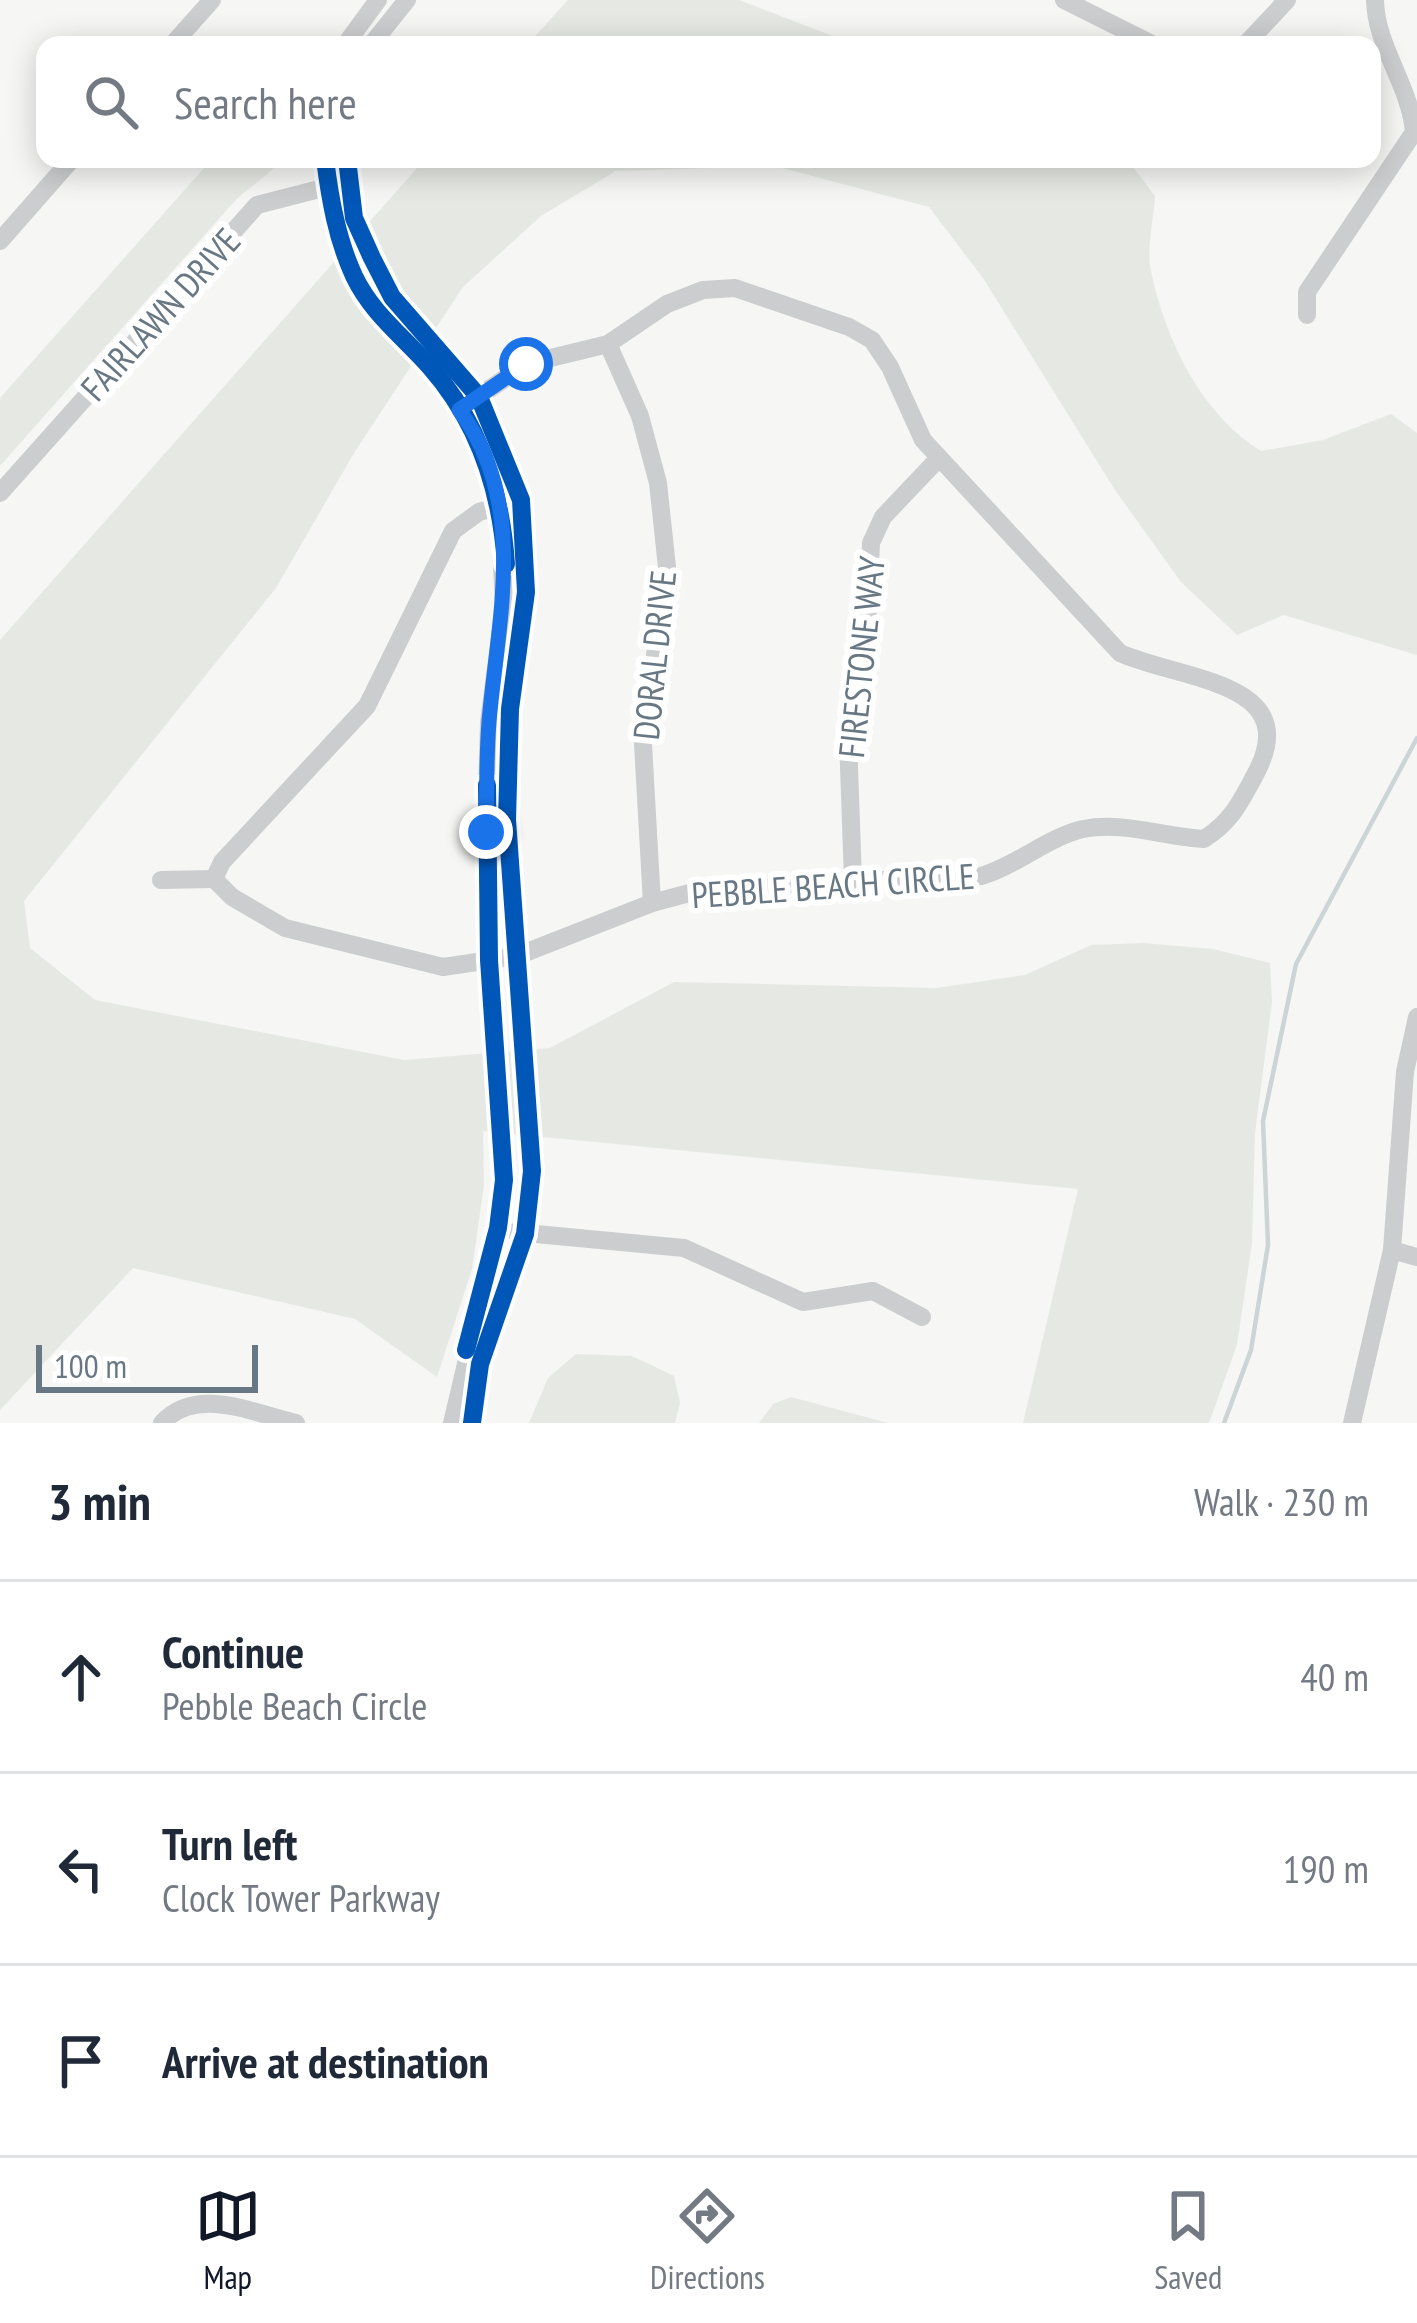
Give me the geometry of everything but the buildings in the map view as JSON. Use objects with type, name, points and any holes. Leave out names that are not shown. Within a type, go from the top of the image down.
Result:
[{"type":"street","points":[[180,36],[212,0]]},
{"type":"street","points":[[352,36],[378,0]]},
{"type":"street","points":[[378,36],[406,0]]},
{"type":"street","points":[[1064,0],[1136,36]]},
{"type":"street","points":[[1254,36],[1287,0]]},
{"type":"street","points":[[1307,315],[1307,292],[1414,132],[1412,107],[1375,21],[1375,0]]},
{"type":"street","points":[[0,241],[64,168]]},
{"type":"street","points":[[327,168],[354,276],[376,313],[434,371],[459,410],[487,461],[499,506],[505,606],[489,722],[489,961],[505,1180],[452,1423]]},
{"type":"street","points":[[348,168],[354,218],[392,297],[479,397],[521,500],[526,592],[510,709],[507,820],[532,1172],[525,1234],[480,1364],[472,1423]]},
{"type":"street","name":"FAIRLAWN DRIVE","points":[[0,494],[257,206],[349,182]]},
{"type":"street","name":"PEBBLE BEACH CIRCLE","points":[[214,879],[232,897],[285,928],[443,967],[517,956],[652,903],[712,887],[981,876],[1014,866],[1078,830],[1120,826],[1204,839],[1229,823],[1269,749],[1267,719],[1247,694],[1160,671],[1120,653],[923,440],[872,340],[849,326],[735,288],[703,290],[667,304],[608,344],[526,364],[459,410]]},
{"type":"street","name":"DORAL DRIVE","points":[[608,344],[640,416],[658,483],[667,567],[644,744],[652,903]]},
{"type":"street","name":"FIRESTONE WAY","points":[[853,880],[848,739],[868,610],[871,543],[883,517],[939,458]]},
{"type":"street","points":[[161,880],[214,879],[222,862],[367,706],[453,531],[479,512],[521,500]]},
{"type":"street","points":[[1352,1423],[1392,1250],[1406,1072],[1417,1017]]},
{"type":"street","points":[[498,1228],[684,1248],[803,1303],[873,1291],[922,1317]]},
{"type":"street","points":[[1392,1250],[1417,1257]]},
{"type":"street","points":[[162,1423],[186,1402],[296,1423]]},
{"type":"shaded area","points":[[568,0],[739,0],[833,36],[535,36]]},
{"type":"shaded area","points":[[204,168],[273,168],[232,204],[0,466],[0,398]]},
{"type":"shaded area","points":[[417,168],[711,168],[616,171],[541,216],[463,287],[354,453],[276,588],[24,901],[30,948],[95,1000],[404,1060],[550,1048],[674,982],[936,988],[1025,975],[1091,945],[1144,943],[1213,949],[1270,963],[1272,1002],[1255,1133],[1252,1243],[1237,1345],[1209,1423],[1023,1423],[1078,1189],[483,1131],[484,1185],[472,1269],[437,1377],[355,1319],[133,1268],[0,1410],[0,640]]},
{"type":"shaded area","points":[[783,168],[1134,168],[1155,196],[1150,262],[1157,297],[1189,373],[1220,417],[1261,451],[1323,440],[1391,414],[1417,433],[1417,655],[1284,615],[1237,635],[1181,582],[1115,490],[983,278],[929,207]]},
{"type":"shaded area","points":[[576,1354],[632,1356],[674,1376],[680,1403],[675,1423],[529,1423],[548,1378]]},
{"type":"shaded area","points":[[791,1397],[888,1423],[759,1423],[773,1404]]},
{"type":"waterway","points":[[1224,1423],[1251,1350],[1268,1245],[1263,1121],[1296,964],[1417,738]]},
{"type":"cycle path","points":[[326,168],[343,248],[361,290],[431,368],[475,436],[493,485],[506,564]]},
{"type":"cycle path","points":[[348,168],[354,218],[392,297],[479,397],[521,500],[526,592],[510,709],[507,820],[532,1171],[525,1234],[480,1364],[472,1423]]},
{"type":"cycle path","points":[[466,1350],[498,1228],[504,1180],[489,960],[487,785]]},
{"type":"route","points":[[486,832],[489,722],[505,606],[506,561],[487,461],[459,410],[526,364]]}]
